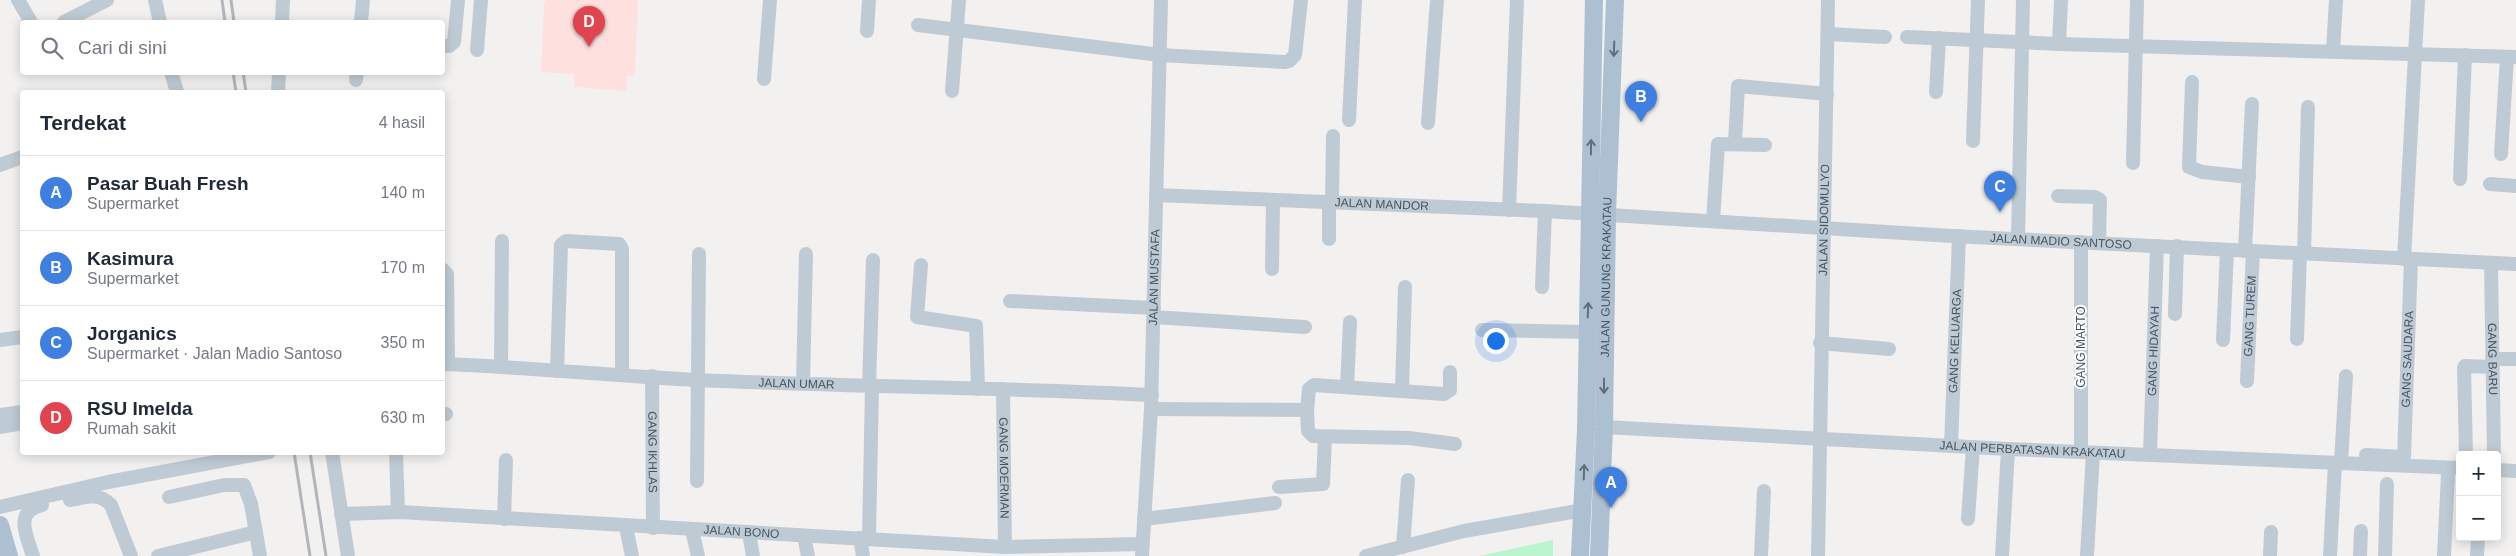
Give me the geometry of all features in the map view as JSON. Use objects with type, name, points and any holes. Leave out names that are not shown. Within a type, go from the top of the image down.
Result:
[{"type":"main road","name":"JALAN GUNUNG KRAKATAU","points":[[1594,0],[1604,428],[1599,556]]},
{"type":"main road","name":"JALAN GUNUNG KRAKATAU","points":[[1580,556],[1583,510],[1587,332],[1615,0]]},
{"type":"main road","points":[[0,525],[9,556]]},
{"type":"street","points":[[18,0],[30,20]]},
{"type":"street","points":[[68,20],[107,0]]},
{"type":"street","points":[[155,0],[160,20]]},
{"type":"street","points":[[282,20],[283,0]]},
{"type":"street","points":[[361,20],[363,0]]},
{"type":"street","points":[[445,46],[449,46],[454,42],[458,0]]},
{"type":"street","points":[[477,50],[481,0]]},
{"type":"street","points":[[764,79],[770,0]]},
{"type":"street","points":[[867,31],[869,0]]},
{"type":"street","points":[[952,91],[959,0]]},
{"type":"street","name":"JALAN MUSTAFA","points":[[1142,550],[1151,402],[1161,0]]},
{"type":"street","points":[[918,25],[1160,55],[1289,61],[1293,59],[1296,52],[1301,0]]},
{"type":"street","points":[[1349,120],[1355,0]]},
{"type":"street","points":[[1428,123],[1437,0]]},
{"type":"street","points":[[1509,210],[1517,0]]},
{"type":"street","name":"JALAN SIDOMULYO","points":[[1818,556],[1818,440],[1828,0]]},
{"type":"street","points":[[1973,141],[1978,0]]},
{"type":"street","points":[[2018,239],[2024,42],[2023,0]]},
{"type":"street","points":[[2060,44],[2061,0]]},
{"type":"street","points":[[2133,163],[2136,0]]},
{"type":"street","points":[[2334,51],[2336,0]]},
{"type":"street","name":"GANG SAUDARA","points":[[2404,457],[2408,259],[2418,0]]},
{"type":"street","points":[[1828,34],[1886,37]]},
{"type":"street","points":[[1907,37],[2060,44],[2512,57],[2501,154]]},
{"type":"street","points":[[1936,92],[1939,38]]},
{"type":"street","points":[[2460,179],[2466,56]]},
{"type":"street","points":[[172,75],[176,90]]},
{"type":"street","points":[[278,75],[278,90]]},
{"type":"street","points":[[2192,82],[2190,167],[2202,172],[2249,176]]},
{"type":"street","points":[[1735,143],[1738,86],[1827,94]]},
{"type":"street","name":"GANG TUREM","points":[[2247,381],[2249,176],[2252,104]]},
{"type":"street","points":[[2297,339],[2308,107]]},
{"type":"street","points":[[1329,239],[1333,136]]},
{"type":"street","points":[[1713,221],[1718,144],[1765,145]]},
{"type":"street","points":[[0,165],[20,158]]},
{"type":"street","points":[[2490,184],[2516,186]]},
{"type":"street","name":"JALAN MANDOR","points":[[1156,195],[1545,210],[1598,214]]},
{"type":"street","points":[[2058,196],[2095,196],[2100,200],[2099,243]]},
{"type":"street","points":[[1272,269],[1273,200]]},
{"type":"street","points":[[1542,287],[1545,210]]},
{"type":"street","name":"JALAN MADIO SANTOSO","points":[[1598,214],[1959,236],[2516,264]]},
{"type":"street","name":"GANG KELUARGA","points":[[1951,446],[1959,236]]},
{"type":"street","points":[[557,371],[561,245],[566,241],[581,240],[619,244],[622,249],[622,374]]},
{"type":"street","points":[[501,367],[502,241]]},
{"type":"street","name":"GANG MARTO","points":[[2081,242],[2087,452],[2087,556]]},
{"type":"street","name":"GANG HIDAYAH","points":[[2150,455],[2157,246]]},
{"type":"street","points":[[2175,314],[2177,246]]},
{"type":"street","points":[[2223,340],[2227,250]]},
{"type":"street","points":[[697,481],[699,254]]},
{"type":"street","points":[[803,383],[806,254]]},
{"type":"street","points":[[863,556],[871,387],[872,260]]},
{"type":"street","name":"GANG BARU","points":[[2491,263],[2494,451]]},
{"type":"street","points":[[921,265],[917,317],[976,326],[978,389]]},
{"type":"street","points":[[445,272],[447,274],[445,364]]},
{"type":"street","points":[[1402,391],[1405,287]]},
{"type":"street","points":[[1010,301],[1154,312],[1306,327]]},
{"type":"street","points":[[1347,387],[1350,322]]},
{"type":"street","points":[[1482,330],[1587,332]]},
{"type":"street","points":[[0,340],[20,336]]},
{"type":"street","points":[[1820,343],[1889,349]]},
{"type":"street","points":[[2466,451],[2464,368],[2466,366],[2516,359]]},
{"type":"street","name":"JALAN UMAR","points":[[445,364],[697,380],[871,387],[1003,389],[1151,402],[1307,410]]},
{"type":"street","points":[[1450,372],[1450,387],[1447,394],[1317,384],[1311,386],[1307,410],[1309,434],[1325,438],[1409,438],[1455,444]]},
{"type":"street","name":"GANG IKHLAS","points":[[652,376],[652,528]]},
{"type":"street","points":[[2330,556],[2346,376]]},
{"type":"street","name":"GANG MOERMAN","points":[[1003,389],[1004,546]]},
{"type":"street","points":[[0,415],[20,412]]},
{"type":"street","points":[[0,427],[20,423]]},
{"type":"street","name":"JALAN PERBATASAN KRAKATAU","points":[[1604,428],[1818,440],[2338,463],[2454,471]]},
{"type":"street","points":[[1278,487],[1322,484],[1325,438]]},
{"type":"street","points":[[1968,519],[1973,447]]},
{"type":"street","points":[[2002,556],[2008,449]]},
{"type":"street","points":[[0,507],[108,482],[253,455]]},
{"type":"street","points":[[332,455],[348,556]]},
{"type":"street","points":[[396,455],[398,512]]},
{"type":"street","points":[[2366,455],[2444,459]]},
{"type":"street","points":[[504,519],[506,460]]},
{"type":"street","points":[[2501,470],[2516,471]]},
{"type":"street","points":[[2444,556],[2454,471]]},
{"type":"street","points":[[1403,546],[1408,480]]},
{"type":"street","points":[[169,497],[224,485],[241,484],[246,487],[251,504],[260,556]]},
{"type":"street","points":[[2385,556],[2387,484]]},
{"type":"street","points":[[1761,556],[1764,491]]},
{"type":"street","points":[[33,556],[24,526],[27,511],[32,507],[43,504],[92,496],[101,497],[111,504],[131,556]]},
{"type":"street","points":[[1144,519],[1274,503]]},
{"type":"street","points":[[1366,556],[1464,531],[1583,510]]},
{"type":"street","name":"JALAN BONO","points":[[341,514],[398,512],[804,536],[1004,546],[1142,550]]},
{"type":"street","points":[[626,526],[632,556]]},
{"type":"street","points":[[692,530],[698,556]]},
{"type":"street","points":[[2360,556],[2361,531]]},
{"type":"street","points":[[158,556],[256,532]]},
{"type":"street","points":[[2270,556],[2271,532]]},
{"type":"street","points":[[749,533],[753,556]]},
{"type":"street","points":[[804,536],[808,556]]},
{"type":"street","points":[[2477,556],[2478,541]]},
{"type":"shaded area","points":[[547,0],[638,0],[635,75],[627,76],[627,91],[574,87],[574,74],[541,72],[544,5]]},
{"type":"green space","points":[[1553,540],[1553,556],[1479,556]]},
{"type":"railway","points":[[222,0],[225,20]]},
{"type":"railway","points":[[231,0],[234,20]]},
{"type":"railway","points":[[233,75],[236,90]]},
{"type":"railway","points":[[243,75],[246,90]]},
{"type":"railway","points":[[294,455],[310,556]]},
{"type":"railway","points":[[310,455],[326,556]]},
{"type":"place","name":"RSU Imelda","points":[[589,47]]},
{"type":"place","name":"Kasimura","points":[[1641,122]]},
{"type":"place","name":"Jorganics","points":[[2000,212]]},
{"type":"place","name":"Pasar Buah Fresh","points":[[1611,508]]}]
